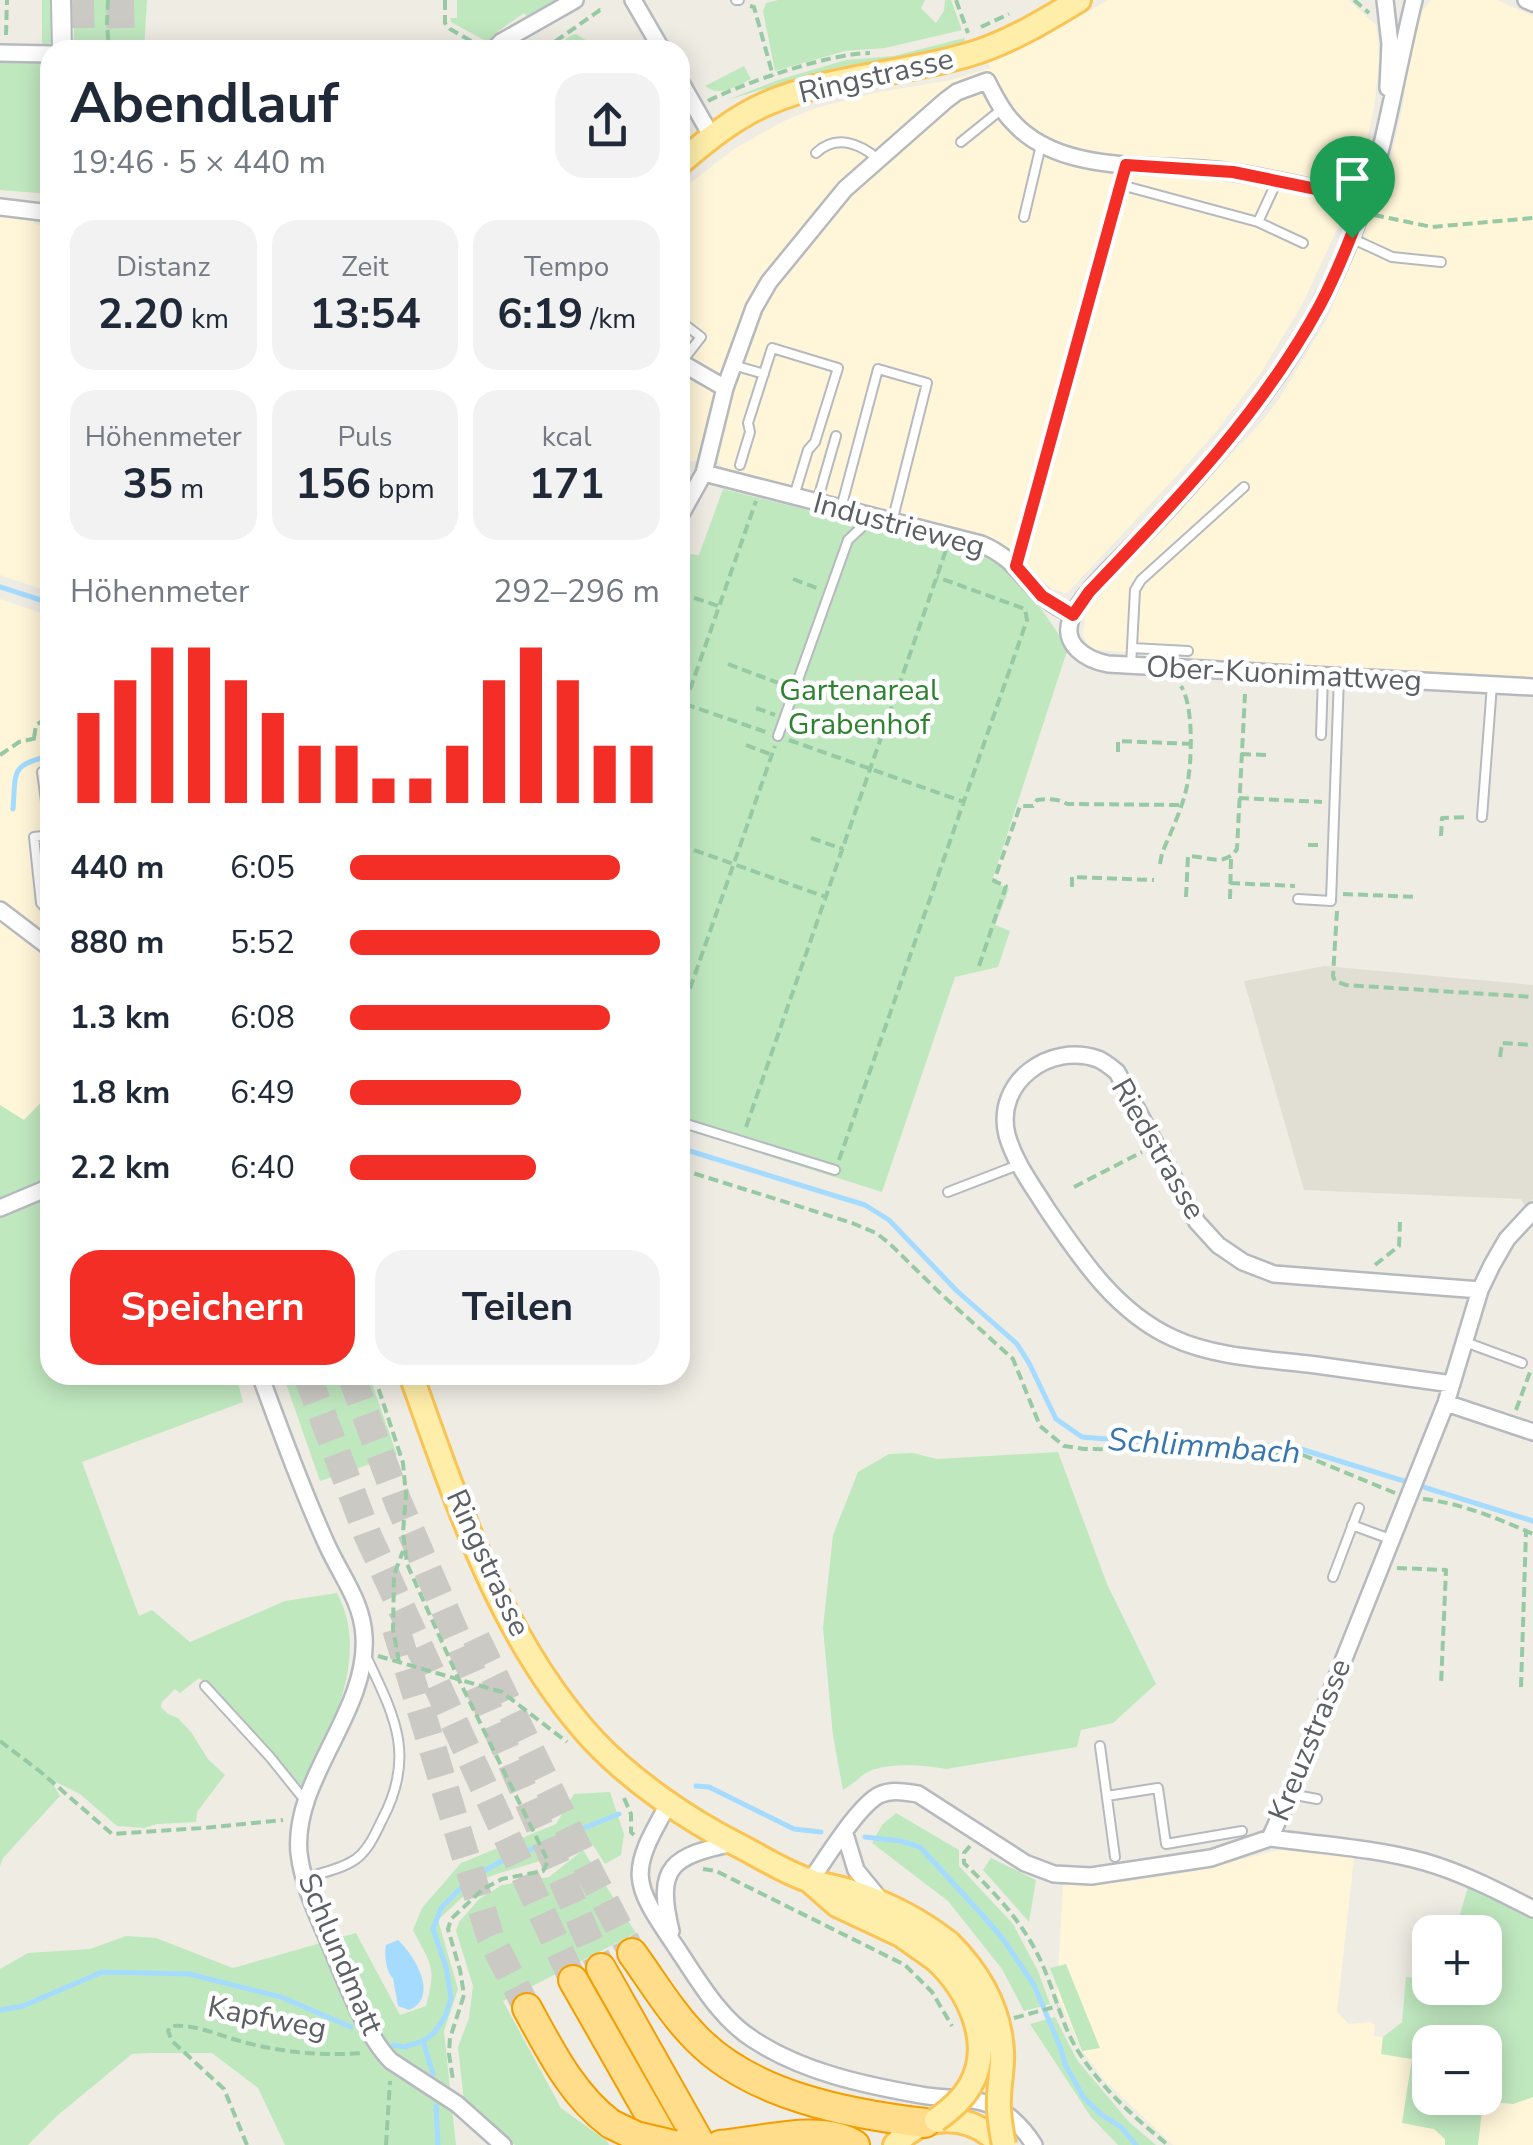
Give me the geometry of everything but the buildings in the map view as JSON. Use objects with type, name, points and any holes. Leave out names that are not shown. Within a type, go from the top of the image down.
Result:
[{"type":"highway","points":[[632,1954],[697,2039],[750,2078],[863,2114],[931,2122]]},
{"type":"highway","points":[[601,1968],[701,2145]]},
{"type":"highway","points":[[573,1980],[667,2145]]},
{"type":"highway","points":[[526,2008],[581,2096],[611,2124],[636,2136],[674,2145]]},
{"type":"highway","points":[[720,2145],[816,2134],[837,2136],[855,2145]]},
{"type":"main road","name":"Ringstrasse","points":[[690,155],[754,110],[788,96],[949,60],[996,45],[1079,0]]},
{"type":"main road","name":"Ringstrasse","points":[[415,1385],[482,1561],[508,1617],[566,1708],[609,1756],[629,1787],[668,1802]]},
{"type":"main road","points":[[668,1802],[734,1843],[810,1881],[884,1904],[928,1928],[974,2018],[979,2045],[977,2067],[959,2100],[894,2145]]},
{"type":"main road","points":[[810,1881],[837,1905],[942,1951],[974,1972],[996,2015],[1002,2049],[998,2106],[1002,2145]]},
{"type":"main road","points":[[931,2122],[952,2120],[971,2124],[1002,2145]]},
{"type":"street","points":[[62,0],[62,40]]},
{"type":"street","points":[[506,40],[575,0]]},
{"type":"street","points":[[633,0],[656,40]]},
{"type":"street","points":[[1384,0],[1390,44],[1385,128]]},
{"type":"street","points":[[1073,615],[1089,592],[1167,510],[1253,409],[1318,308],[1368,206],[1414,0]]},
{"type":"street","points":[[1526,0],[1533,3]]},
{"type":"street","points":[[2,53],[40,54]]},
{"type":"street","points":[[690,498],[704,473],[733,365],[754,308],[769,282],[846,189],[957,92],[987,81],[1002,109],[1022,131],[1075,158],[1212,170],[1277,181],[1368,206]]},
{"type":"street","points":[[690,98],[712,137]]},
{"type":"street","points":[[0,206],[40,211]]},
{"type":"street","points":[[690,369],[725,388]]},
{"type":"street","name":"Industrieweg","points":[[704,473],[981,544],[1002,554],[1042,596],[1073,615]]},
{"type":"street","name":"Ober-Kuonimattweg","points":[[1073,615],[1071,640],[1092,661],[1533,687]]},
{"type":"street","points":[[0,910],[40,940]]},
{"type":"street","name":"Riedstrasse","points":[[1452,1384],[1215,1351],[1174,1338],[1139,1317],[1101,1284],[1018,1165],[1006,1132],[1011,1094],[1033,1066],[1062,1056],[1102,1060],[1117,1072],[1197,1222],[1218,1245],[1243,1262],[1274,1274],[1480,1290]]},
{"type":"street","points":[[0,1208],[40,1190]]},
{"type":"street","name":"Kreuzstrasse","points":[[810,1881],[866,1804],[898,1790],[918,1794],[1025,1863],[1054,1874],[1091,1876],[1192,1861],[1242,1850],[1270,1838],[1405,1495],[1446,1402],[1480,1290],[1507,1239],[1533,1211]]},
{"type":"street","name":"Schlundmatt","points":[[264,1385],[312,1509],[356,1599],[362,1623],[364,1652],[352,1698],[304,1811],[299,1854],[305,1878],[352,1996],[386,2057],[458,2104],[503,2145]]},
{"type":"street","points":[[1446,1402],[1533,1432]]},
{"type":"street","points":[[668,1802],[646,1842],[639,1872],[642,1892],[722,2012],[741,2031],[814,2070],[925,2096],[985,2102],[1011,2118],[1034,2145]]},
{"type":"street","points":[[845,1834],[856,1870],[884,1904]]},
{"type":"street","points":[[1270,1838],[1425,1862],[1472,1879],[1533,1909]]},
{"type":"street","points":[[674,1944],[664,1896],[667,1874],[689,1857],[734,1843]]},
{"type":"lane","points":[[961,142],[1002,109]]},
{"type":"lane","points":[[816,153],[826,144],[850,141],[878,159]]},
{"type":"lane","points":[[1024,217],[1041,144]]},
{"type":"lane","points":[[1016,566],[1126,165]]},
{"type":"lane","points":[[1258,222],[1277,181]]},
{"type":"lane","points":[[1120,186],[1258,222],[1302,243]]},
{"type":"lane","points":[[1352,238],[1392,257],[1441,262]]},
{"type":"lane","points":[[690,328],[701,337],[690,351]]},
{"type":"lane","points":[[740,465],[750,432],[748,423],[772,348],[838,368],[794,496]]},
{"type":"lane","points":[[733,365],[764,374]]},
{"type":"lane","points":[[840,508],[878,369],[928,382],[892,522]]},
{"type":"lane","points":[[817,502],[836,436]]},
{"type":"lane","points":[[1130,666],[1136,590],[1141,580],[1244,488]]},
{"type":"lane","points":[[778,736],[848,540],[862,528],[866,515]]},
{"type":"lane","points":[[1132,648],[1188,652]]},
{"type":"lane","points":[[1321,735],[1331,676]]},
{"type":"lane","points":[[1298,900],[1331,901],[1331,676]]},
{"type":"lane","points":[[1482,817],[1492,685]]},
{"type":"lane","points":[[40,836],[34,837],[40,894]]},
{"type":"lane","points":[[690,1125],[836,1170]]},
{"type":"lane","points":[[948,1192],[1018,1165]]},
{"type":"lane","points":[[1464,1342],[1522,1363]]},
{"type":"lane","points":[[1333,1577],[1359,1508]]},
{"type":"lane","points":[[1352,1525],[1390,1539]]},
{"type":"lane","points":[[305,1878],[347,1864],[368,1847],[400,1774],[400,1748],[364,1652]]},
{"type":"lane","points":[[205,1686],[270,1757],[304,1811]]},
{"type":"lane","points":[[1100,1746],[1114,1857]]},
{"type":"lane","points":[[1107,1796],[1158,1788],[1166,1844],[1242,1831]]},
{"type":"lane","points":[[1290,1794],[1317,1800]]},
{"type":"lane","points":[[1190,1841],[1192,1861]]},
{"type":"path","points":[[2,53],[7,0]]},
{"type":"path","points":[[108,0],[108,40]]},
{"type":"path","points":[[445,0],[445,24],[471,40]]},
{"type":"path","points":[[738,0],[754,7],[773,76]]},
{"type":"path","points":[[956,0],[970,38]]},
{"type":"path","points":[[1354,0],[1376,18]]},
{"type":"path","points":[[558,40],[605,10]]},
{"type":"path","points":[[1368,206],[1432,227],[1533,218]]},
{"type":"path","points":[[690,690],[756,500]]},
{"type":"path","points":[[741,1142],[946,549]]},
{"type":"path","points":[[836,1170],[1027,620],[1027,612],[937,578]]},
{"type":"path","points":[[793,579],[830,592]]},
{"type":"path","points":[[690,596],[719,606]]},
{"type":"path","points":[[728,664],[796,689]]},
{"type":"path","points":[[1160,864],[1187,786],[1192,743],[1188,696],[1176,683]]},
{"type":"path","points":[[1230,900],[1244,694]]},
{"type":"path","points":[[690,706],[964,802]]},
{"type":"path","points":[[34,738],[36,724],[40,722]]},
{"type":"path","points":[[690,988],[778,736]]},
{"type":"path","points":[[0,754],[19,742],[40,737]]},
{"type":"path","points":[[1118,752],[1118,741],[1192,743]]},
{"type":"path","points":[[746,746],[772,754]]},
{"type":"path","points":[[1242,754],[1266,756]]},
{"type":"path","points":[[1239,798],[1322,802]]},
{"type":"path","points":[[979,966],[1006,886],[994,881],[1020,806],[1033,806],[1037,800],[1181,805]]},
{"type":"path","points":[[1441,836],[1442,818],[1482,817]]},
{"type":"path","points":[[811,838],[843,849]]},
{"type":"path","points":[[1308,845],[1325,846]]},
{"type":"path","points":[[690,849],[826,897]]},
{"type":"path","points":[[1186,897],[1188,856],[1222,860],[1231,856]]},
{"type":"path","points":[[1072,887],[1072,876],[1154,880]]},
{"type":"path","points":[[1230,883],[1338,888],[1338,894],[1417,897]]},
{"type":"path","points":[[1337,910],[1335,981],[1346,985],[1533,996]]},
{"type":"path","points":[[1500,1057],[1502,1044],[1533,1045]]},
{"type":"path","points":[[1074,1187],[1155,1145]]},
{"type":"path","points":[[690,1173],[876,1233],[1013,1358],[1040,1426],[1064,1446],[1303,1455],[1405,1495],[1440,1501],[1533,1534]]},
{"type":"path","points":[[1366,1264],[1376,1265],[1399,1246],[1400,1222]]},
{"type":"path","points":[[1511,1424],[1533,1368]]},
{"type":"path","points":[[377,1385],[402,1464],[407,1564],[548,1861],[544,1871],[502,1879],[482,1889],[451,1919],[448,1929],[464,1995],[449,2054],[458,2104]]},
{"type":"path","points":[[1520,1687],[1526,1532]]},
{"type":"path","points":[[399,1662],[393,1629],[394,1574],[405,1547]]},
{"type":"path","points":[[1379,1568],[1446,1570],[1441,1686]]},
{"type":"path","points":[[364,1652],[502,1692],[579,1752]]},
{"type":"path","points":[[0,1741],[112,1834],[203,1828],[304,1811]]},
{"type":"path","points":[[629,1787],[631,1832]]},
{"type":"path","points":[[979,1834],[964,1853],[964,1863],[1022,1926],[1075,2047],[1097,2079],[1127,2111],[1168,2145]]},
{"type":"path","points":[[700,1869],[716,1871],[905,1965],[932,1992],[952,2026]]},
{"type":"path","points":[[1023,2017],[1057,2007]]},
{"type":"path","name":"Kapfweg","points":[[247,2145],[224,2089],[172,2041],[168,2031],[172,2026],[188,2025],[249,2044],[323,2056],[386,2057]]},
{"type":"path","points":[[386,2057],[386,2145]]},
{"type":"shaded area","points":[[1108,0],[1348,0],[1376,25],[1379,59],[1369,132],[1346,210],[1302,305],[1262,371],[1215,433],[1064,593],[1050,588],[1032,569],[990,539],[723,469],[718,461],[690,461],[690,183],[734,149],[784,121],[874,93],[950,80],[990,68],[988,62]]},
{"type":"shaded area","points":[[1431,0],[1497,0],[1533,16],[1533,682],[1394,675],[1090,649],[1083,635],[1086,611],[1263,420],[1327,319],[1378,200],[1402,110],[1414,26]]},
{"type":"shaded area","points":[[0,213],[35,217],[33,223],[40,225],[40,589],[0,575]]},
{"type":"shaded area","points":[[0,599],[40,613],[40,1104],[24,1121],[0,1105]]},
{"type":"shaded area","points":[[1325,966],[1533,985],[1533,1199],[1525,1206],[1521,1199],[1304,1190],[1244,981]]},
{"type":"shaded area","points":[[1279,1850],[1354,1858],[1337,2012],[1349,2024],[1375,2025],[1374,2036],[1383,2037],[1382,2054],[1412,2059],[1403,2123],[1434,2129],[1445,2139],[1445,2145],[1173,2145],[1105,2081],[1081,2049],[1057,1994],[1063,1885],[1124,1882],[1192,1872]]},
{"type":"shaded area","points":[[1533,2097],[1533,2145],[1478,2145],[1481,2115],[1502,2115],[1502,2103],[1513,2104]]},
{"type":"green space","points":[[42,0],[56,0],[53,40],[42,40]]},
{"type":"green space","points":[[74,0],[147,0],[145,40],[74,40]]},
{"type":"green space","points":[[457,0],[559,0],[529,19],[524,13],[497,32],[500,38],[493,40],[482,39],[451,22],[450,18],[457,18]]},
{"type":"green space","points":[[925,0],[921,8],[936,23],[944,11],[945,0],[951,0],[962,30],[885,48],[845,51],[775,71],[763,11],[766,3]]},
{"type":"green space","points":[[576,34],[585,40],[564,40]]},
{"type":"green space","points":[[964,38],[966,42],[904,60],[839,67],[727,100],[846,60],[894,56]]},
{"type":"green space","points":[[0,59],[40,61],[40,193],[0,190]]},
{"type":"green space","points":[[744,66],[751,79],[722,91],[705,86]]},
{"type":"green space","name":"Gartenareal Grabenhof","points":[[723,489],[991,556],[1024,587],[1068,648],[992,881],[1009,889],[995,925],[1010,931],[998,967],[955,977],[882,1192],[690,1131],[690,554],[699,555]]},
{"type":"green space","points":[[40,1103],[40,1385],[239,1385],[243,1402],[82,1462],[139,1616],[152,1610],[190,1642],[285,1601],[337,1593],[350,1642],[343,1693],[303,1790],[199,1678],[180,1693],[175,1689],[161,1707],[178,1718],[225,1775],[197,1812],[196,1822],[144,1828],[117,1826],[80,1794],[50,1779],[60,1796],[0,1866],[0,1105],[24,1120]]},
{"type":"green space","points":[[286,1385],[372,1385],[397,1455],[320,1481]]},
{"type":"green space","points":[[1058,1452],[1107,1584],[1156,1684],[1113,1723],[1081,1730],[1077,1747],[946,1769],[915,1765],[881,1768],[843,1790],[833,1736],[823,1628],[833,1535],[858,1472],[889,1454],[913,1453],[937,1459]]},
{"type":"green space","points":[[610,1792],[624,1834],[621,1855],[605,1864],[593,1845],[497,1874],[481,1880],[438,1920],[458,1989],[444,2031],[456,2145],[285,2145],[258,2088],[212,2053],[150,2053],[132,2054],[28,2145],[0,2145],[0,1969],[28,1953],[90,1949],[126,1936],[156,1938],[233,1968],[356,1933],[400,2015],[426,2006],[430,1966],[413,1930],[422,1908],[461,1863],[556,1824],[574,1794]]},
{"type":"green space","points":[[896,1813],[959,1850],[959,1866],[1013,1924],[1050,2004],[1024,2011],[1002,1969],[948,1901],[872,1843],[882,1825]]},
{"type":"green space","points":[[583,1850],[636,1933],[503,2001],[561,2108],[609,2145],[515,2145],[464,2101],[458,2047],[469,2018],[473,1986],[456,1931],[479,1899],[502,1885],[549,1877]]},
{"type":"green space","points":[[991,1858],[1036,1880],[1029,1922],[983,1870]]},
{"type":"green space","points":[[1468,1887],[1533,1919],[1533,2097],[1513,2104],[1502,2103],[1502,2025],[1412,2025],[1412,2059],[1381,2054],[1383,2037],[1402,2022],[1406,1977],[1412,1978],[1412,2005],[1502,2005],[1502,1915],[1460,1915]]},
{"type":"green space","points":[[1066,1964],[1100,2048],[1082,2051],[1050,1968]]},
{"type":"green space","points":[[1055,2017],[1077,2060],[1129,2122],[1156,2145],[1118,2145],[1091,2117],[1030,2024]]},
{"type":"green space","points":[[1412,2059],[1412,2115],[1481,2115],[1478,2145],[1445,2145],[1445,2139],[1434,2129],[1402,2123]]},
{"type":"water","points":[[398,1940],[417,1966],[424,1986],[418,2004],[409,2010],[398,2006],[386,1963],[386,1945]]},
{"type":"waterway","points":[[0,587],[40,600]]},
{"type":"waterway","points":[[13,809],[18,772],[40,759]]},
{"type":"waterway","name":"Schlimmbach","points":[[690,1151],[865,1205],[889,1220],[957,1291],[1017,1344],[1056,1419],[1082,1437],[1291,1446],[1533,1521]]},
{"type":"waterway","points":[[696,1786],[709,1787],[794,1829],[821,1832]]},
{"type":"waterway","points":[[393,2045],[404,2047],[423,2041],[445,2017],[451,1998],[433,1929],[441,1908],[471,1878],[504,1860],[619,1814]]},
{"type":"waterway","points":[[865,1837],[920,1847],[985,1918],[1034,1985],[1065,2064],[1084,2098],[1121,2127],[1136,2145]]},
{"type":"waterway","points":[[0,2010],[23,2006],[102,1972],[189,1974],[281,1997],[351,2027]]},
{"type":"waterway","points":[[423,2041],[433,2074]]},
{"type":"waterway","points":[[436,2106],[438,2145]]},
{"type":"tunnel","points":[[80,0],[81,40]]},
{"type":"tunnel","points":[[120,0],[121,40]]},
{"type":"tunnel","points":[[311,1385],[368,1536],[573,1980]]},
{"type":"tunnel","points":[[355,1385],[398,1502],[601,1968]]},
{"type":"tunnel","points":[[396,1629],[490,1936],[527,2008]]},
{"type":"tunnel","points":[[476,1638],[632,1953]]},
{"type":"route","points":[[1126,165],[1233,172],[1365,199],[1352,238],[1330,286],[1287,360],[1205,468],[1089,592],[1073,615],[1042,596],[1016,566],[1126,165]]}]
